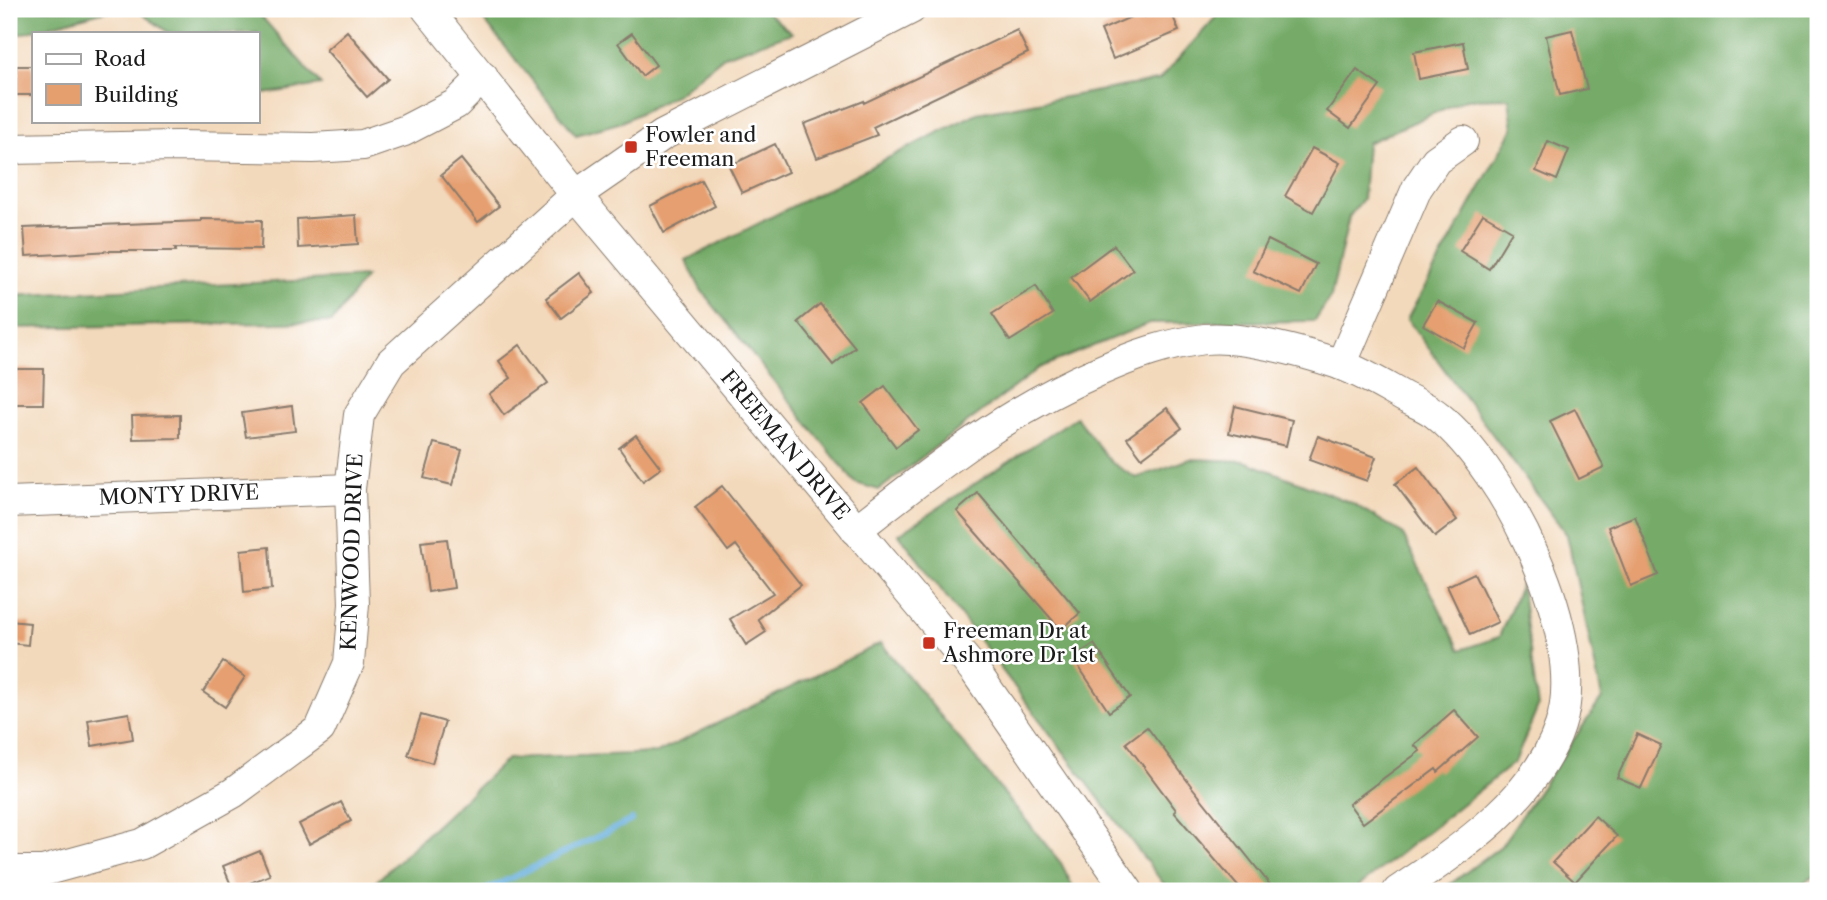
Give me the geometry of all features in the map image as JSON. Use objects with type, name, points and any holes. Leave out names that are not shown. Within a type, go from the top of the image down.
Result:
[{"type":"street","name":"FREEMAN DRIVE","points":[[427,9],[576,195],[975,671],[1128,891]]},
{"type":"street","name":"KENWOOD DRIVE","points":[[9,871],[43,871],[142,844],[233,793],[320,729],[349,663],[354,604],[349,489],[359,415],[391,362],[576,195],[663,135],[911,9]]},
{"type":"street","points":[[9,149],[177,146],[313,148],[363,145],[404,131],[456,104],[483,77]]},
{"type":"street","points":[[1341,365],[1418,188],[1436,160],[1463,141]]},
{"type":"street","points":[[856,530],[960,449],[1009,416],[1062,387],[1145,351],[1210,338],[1252,342],[1341,365],[1436,414],[1463,439],[1511,508],[1545,582],[1566,649],[1568,688],[1560,726],[1545,757],[1519,794],[1473,839],[1398,891]]},
{"type":"street","name":"MONTY DRIVE","points":[[9,502],[349,489]]},
{"type":"green space","points":[[9,9],[113,9],[9,37]]},
{"type":"green space","points":[[135,9],[255,9],[321,85],[259,95],[259,32],[168,32]]},
{"type":"green space","points":[[475,9],[763,9],[792,33],[724,56],[677,94],[622,122],[576,135]]},
{"type":"green space","points":[[1213,9],[1818,9],[1818,875],[1789,891],[1441,891],[1501,846],[1602,698],[1567,535],[1407,319],[1513,128],[1509,98],[1466,99],[1367,143],[1363,199],[1349,217],[1331,296],[1315,321],[1150,323],[1039,368],[879,490],[855,483],[701,290],[686,260],[977,113],[1159,80],[1216,17]]},
{"type":"green space","points":[[366,277],[332,322],[9,328],[9,296]]},
{"type":"green space","points":[[1076,417],[1111,462],[1136,478],[1190,459],[1245,461],[1352,503],[1402,533],[1460,650],[1499,637],[1521,584],[1538,707],[1515,762],[1353,891],[1169,891],[899,534]]},
{"type":"green space","points":[[881,643],[1061,863],[1075,891],[366,891],[507,759],[657,753]]},
{"type":"building","points":[[1170,9],[1179,31],[1113,59],[1101,30],[1142,12],[1144,17]]},
{"type":"building","points":[[1017,30],[1028,53],[873,127],[877,135],[817,158],[804,124],[864,103]]},
{"type":"building","points":[[1572,30],[1587,89],[1560,95],[1546,36]]},
{"type":"building","points":[[347,31],[388,79],[367,97],[326,50]]},
{"type":"building","points":[[632,33],[656,65],[642,76],[618,43]]},
{"type":"building","points":[[1463,42],[1468,69],[1419,79],[1414,52]]},
{"type":"building","points":[[16,66],[32,66],[32,95],[16,95]]},
{"type":"building","points":[[1357,70],[1380,86],[1350,128],[1327,111]]},
{"type":"building","points":[[1548,141],[1569,150],[1557,180],[1536,171]]},
{"type":"building","points":[[775,144],[788,172],[742,193],[729,166]]},
{"type":"building","points":[[1312,148],[1340,163],[1313,212],[1285,196]]},
{"type":"building","points":[[461,159],[499,206],[478,222],[441,175]]},
{"type":"building","points":[[701,180],[715,206],[664,233],[650,206]]},
{"type":"building","points":[[1483,214],[1512,231],[1489,269],[1460,251]]},
{"type":"building","points":[[356,215],[358,244],[298,248],[297,219]]},
{"type":"building","points":[[201,219],[262,220],[261,249],[175,248],[176,251],[111,251],[26,256],[24,228]]},
{"type":"building","points":[[1268,240],[1316,264],[1301,294],[1253,271]]},
{"type":"building","points":[[1114,245],[1133,270],[1090,302],[1071,277]]},
{"type":"building","points":[[579,273],[594,293],[561,318],[546,298]]},
{"type":"building","points":[[1036,286],[1053,314],[1010,341],[992,314]]},
{"type":"building","points":[[1437,301],[1478,323],[1464,348],[1423,325]]},
{"type":"building","points":[[820,304],[855,347],[833,365],[798,322]]},
{"type":"building","points":[[520,345],[548,383],[504,415],[489,394],[511,378],[499,361]]},
{"type":"building","points":[[9,369],[44,369],[43,404],[9,404]]},
{"type":"building","points":[[885,386],[918,430],[896,447],[863,403]]},
{"type":"building","points":[[292,406],[295,431],[246,437],[242,413]]},
{"type":"building","points":[[1235,406],[1292,420],[1286,446],[1229,433]]},
{"type":"building","points":[[1167,408],[1182,428],[1142,458],[1127,438]]},
{"type":"building","points":[[1575,409],[1604,467],[1579,479],[1550,421]]},
{"type":"building","points":[[180,415],[180,438],[133,439],[132,416]]},
{"type":"building","points":[[636,435],[661,468],[643,481],[619,448]]},
{"type":"building","points":[[1318,436],[1376,457],[1367,481],[1309,460]]},
{"type":"building","points":[[434,443],[462,450],[452,485],[424,478]]},
{"type":"building","points":[[1418,467],[1457,520],[1435,537],[1395,484]]},
{"type":"building","points":[[722,486],[801,585],[758,619],[766,632],[746,645],[730,619],[773,593],[736,545],[728,551],[695,507]]},
{"type":"building","points":[[978,493],[1080,613],[1061,630],[957,511]]},
{"type":"building","points":[[1635,516],[1658,575],[1631,586],[1608,527]]},
{"type":"building","points":[[447,539],[454,588],[428,592],[421,542]]},
{"type":"building","points":[[269,547],[272,589],[244,592],[241,550]]},
{"type":"building","points":[[1474,573],[1498,622],[1470,635],[1447,586]]},
{"type":"building","points":[[9,621],[30,623],[28,645],[9,643]]},
{"type":"building","points":[[1094,644],[1130,697],[1109,712],[1073,658]]},
{"type":"building","points":[[223,662],[245,677],[225,707],[203,692]]},
{"type":"building","points":[[1454,710],[1478,737],[1438,772],[1436,769],[1363,823],[1349,804],[1420,751],[1414,745]]},
{"type":"building","points":[[129,713],[133,739],[92,746],[88,720]]},
{"type":"building","points":[[421,715],[445,722],[432,763],[408,755]]},
{"type":"building","points":[[1147,727],[1275,891],[1242,891],[1174,812],[1176,810],[1126,743]]},
{"type":"building","points":[[1637,734],[1661,745],[1641,788],[1617,778]]},
{"type":"building","points":[[341,802],[351,821],[309,844],[299,824]]},
{"type":"building","points":[[1595,816],[1617,836],[1575,882],[1553,862]]},
{"type":"building","points":[[260,851],[270,875],[233,890],[223,866]]},
{"type":"waterway","points":[[484,891],[632,820]]},
{"type":"place","name":"Fowler and Freeman","points":[[631,147]]},
{"type":"place","name":"Freeman Dr at Ashmore Dr 1st","points":[[929,643]]}]
